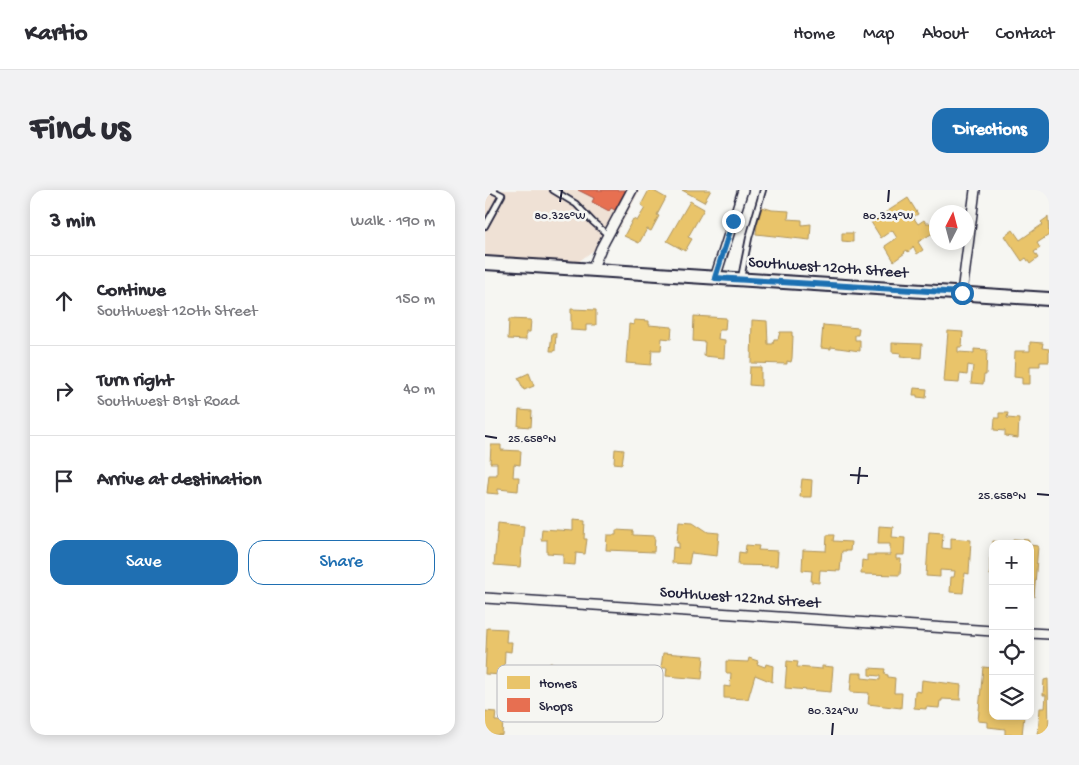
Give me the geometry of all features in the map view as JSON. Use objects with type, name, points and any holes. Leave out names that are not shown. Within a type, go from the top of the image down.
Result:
[{"type":"street","points":[[592,270],[632,190]]},
{"type":"street","points":[[715,278],[743,190]]},
{"type":"street","points":[[962,293],[975,190]]},
{"type":"street","name":"Southwest 120th Street","points":[[485,263],[1049,299]]},
{"type":"street","name":"Southwest 122nd Street","points":[[485,598],[989,631]]},
{"type":"street","points":[[1034,633],[1049,634]]},
{"type":"lane","points":[[485,226],[502,195],[492,190]]},
{"type":"lane","points":[[553,190],[576,204],[608,235]]},
{"type":"lane","points":[[740,280],[749,238],[763,190]]},
{"type":"shaded area","points":[[485,190],[640,190],[617,232],[577,263],[485,257]]},
{"type":"building: Homes","points":[[649,190],[666,198],[651,231],[647,229],[639,243],[624,236],[633,219],[637,221],[645,208],[641,205]]},
{"type":"building: Homes","points":[[682,190],[711,190],[704,202]]},
{"type":"building: Homes","points":[[908,198],[918,214],[913,217],[918,224],[924,220],[926,223],[929,223],[929,235],[918,242],[923,250],[917,254],[913,246],[908,252],[907,250],[894,261],[885,246],[897,238],[892,230],[881,238],[871,222]]},
{"type":"building: Homes","points":[[690,201],[704,209],[688,237],[692,239],[685,251],[667,241]]},
{"type":"building: Homes","points":[[762,207],[772,210],[789,211],[788,219],[802,220],[802,225],[811,224],[810,240],[756,234]]},
{"type":"building: Homes","points":[[1048,217],[1049,235],[1037,243],[1040,248],[1034,252],[1038,258],[1030,264],[1026,258],[1022,261],[1005,236],[1013,230],[1020,240],[1043,224],[1041,222]]},
{"type":"building: Homes","points":[[842,233],[853,233],[853,242],[842,241]]},
{"type":"building: Homes","points":[[571,309],[596,310],[596,325],[586,325],[586,331],[571,330]]},
{"type":"building: Homes","points":[[694,316],[726,318],[725,330],[719,330],[718,339],[725,340],[724,358],[704,356],[705,342],[693,341]]},
{"type":"building: Homes","points":[[509,319],[531,320],[530,332],[526,332],[526,340],[508,339]]},
{"type":"building: Homes","points":[[634,320],[649,321],[649,325],[672,327],[671,339],[662,338],[661,350],[652,350],[651,365],[626,363],[629,324],[634,325]]},
{"type":"building: Homes","points":[[752,320],[767,321],[768,344],[773,344],[774,339],[778,339],[780,332],[792,332],[791,362],[787,361],[787,364],[751,363]]},
{"type":"building: Homes","points":[[823,325],[859,328],[858,335],[855,335],[855,340],[860,340],[860,351],[831,347],[831,349],[821,348]]},
{"type":"building: Homes","points":[[948,331],[963,332],[962,347],[958,347],[958,352],[974,353],[974,349],[987,350],[986,375],[984,375],[983,384],[971,383],[973,366],[968,365],[967,375],[960,374],[959,383],[944,382]]},
{"type":"building: Homes","points":[[552,333],[556,333],[555,351],[550,351]]},
{"type":"building: Homes","points":[[1030,342],[1043,343],[1042,348],[1049,349],[1049,362],[1040,362],[1040,366],[1030,366],[1030,384],[1022,384],[1022,378],[1014,377],[1015,351],[1030,351]]},
{"type":"building: Homes","points":[[892,343],[922,344],[921,358],[900,356],[901,353],[892,352]]},
{"type":"building: Homes","points":[[750,367],[761,367],[761,386],[749,385]]},
{"type":"building: Homes","points":[[529,373],[534,386],[524,390],[518,378]]},
{"type":"building: Homes","points":[[914,388],[927,389],[926,398],[913,395]]},
{"type":"building: Homes","points":[[519,410],[532,411],[531,427],[518,426]]},
{"type":"building: Homes","points":[[999,413],[1008,413],[1007,418],[1019,419],[1018,438],[1005,436],[1005,431],[994,430],[995,418],[999,418]]},
{"type":"building: Homes","points":[[491,445],[501,445],[501,450],[521,451],[520,465],[514,464],[513,477],[519,477],[518,491],[498,489],[498,494],[487,493],[489,475],[497,475],[497,463],[490,463]]},
{"type":"building: Homes","points":[[615,449],[624,450],[622,464],[614,463]]},
{"type":"building: Homes","points":[[802,479],[812,480],[811,497],[800,497]]},
{"type":"building: Homes","points":[[573,520],[585,521],[584,539],[587,539],[585,554],[576,553],[575,565],[563,564],[563,554],[547,553],[547,540],[541,540],[542,529],[573,531]]},
{"type":"building: Homes","points":[[679,521],[693,522],[708,532],[719,533],[717,556],[691,553],[689,564],[672,563],[673,547],[679,548],[679,543],[677,543]]},
{"type":"building: Homes","points":[[498,523],[524,526],[520,567],[494,565]]},
{"type":"building: Homes","points":[[879,526],[893,527],[892,537],[905,538],[904,555],[896,555],[896,559],[901,559],[900,575],[861,574],[862,560],[867,561],[867,555],[890,555],[890,544],[878,544]]},
{"type":"building: Homes","points":[[616,530],[633,531],[633,535],[655,536],[654,552],[606,550],[607,535],[616,535]]},
{"type":"building: Homes","points":[[929,532],[943,533],[942,548],[951,549],[951,538],[971,540],[969,574],[965,573],[963,593],[950,592],[951,577],[954,577],[955,571],[940,570],[940,577],[926,576]]},
{"type":"building: Homes","points":[[827,535],[834,535],[833,541],[851,542],[850,551],[842,551],[840,571],[820,570],[819,583],[811,582],[812,571],[802,570],[803,550],[826,551]]},
{"type":"building: Homes","points":[[746,545],[759,546],[758,550],[778,551],[777,566],[738,565],[739,552],[745,553]]},
{"type":"building: Homes","points":[[1034,546],[1038,546],[1034,597]]},
{"type":"building: Homes","points":[[487,628],[507,629],[506,642],[512,642],[511,652],[505,651],[504,665],[497,665],[497,675],[485,674]]},
{"type":"building: Homes","points":[[663,653],[704,656],[702,679],[666,676],[667,668],[663,668],[661,665]]},
{"type":"building: Homes","points":[[749,658],[758,661],[757,664],[765,667],[766,664],[773,666],[772,682],[755,675],[748,699],[724,698],[724,686],[730,687],[731,673],[726,673],[726,661],[748,662]]},
{"type":"building: Homes","points":[[787,661],[798,662],[797,667],[822,669],[822,666],[833,667],[831,692],[785,688]]},
{"type":"building: Homes","points":[[550,663],[573,665],[549,665]]},
{"type":"building: Homes","points":[[983,667],[989,668],[989,720],[1024,720],[1022,735],[1005,735],[1005,729],[988,727],[988,722],[978,721]]},
{"type":"building: Homes","points":[[869,668],[885,669],[884,674],[895,678],[894,693],[902,693],[901,708],[868,704],[869,693],[850,692],[852,673],[862,673],[862,678],[880,680],[880,676],[869,675]]},
{"type":"building: Homes","points":[[1048,679],[1049,735],[1038,734],[1040,708],[1045,708],[1046,695],[1043,695],[1044,680]]},
{"type":"building: Homes","points":[[922,680],[961,685],[960,700],[942,699],[939,708],[914,708],[915,691],[921,692]]},
{"type":"building: Homes","points":[[485,711],[496,712],[495,721],[503,722],[502,735],[485,735]]},
{"type":"building: Shops","points":[[578,190],[626,190],[615,210],[611,208],[609,211],[592,202],[594,198]]},
{"type":"route","points":[[733,221],[715,278],[962,293]]}]
